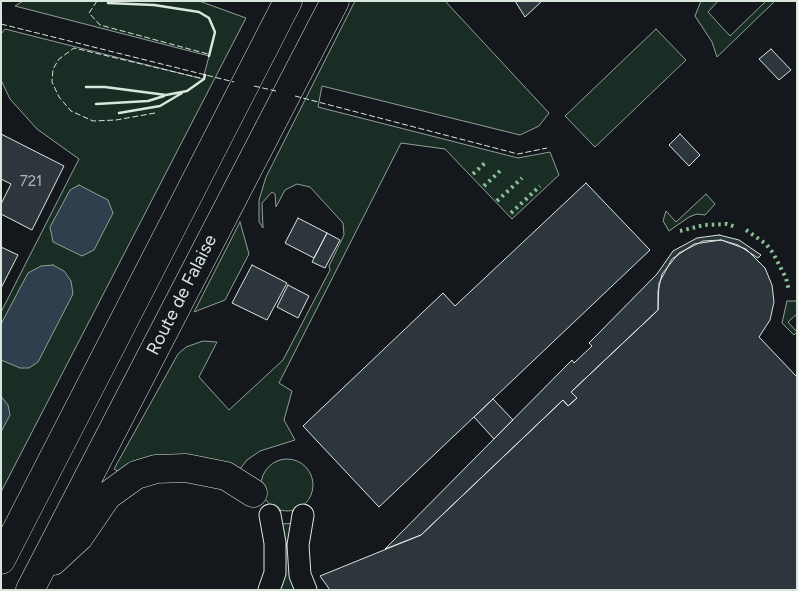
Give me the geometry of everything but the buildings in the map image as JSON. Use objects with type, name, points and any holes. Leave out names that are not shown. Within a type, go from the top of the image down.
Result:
[{"type":"highway","points":[[1,560],[288,1]]},
{"type":"highway","name":"Route de Falaise","points":[[34,582],[335,1]]},
{"type":"highway","points":[[34,582],[79,537],[107,496],[136,475],[156,469],[186,468],[226,476],[254,493]]},
{"type":"street","points":[[269,590],[275,573],[275,543],[270,515]]},
{"type":"street","points":[[303,515],[298,545],[300,574],[306,590]]},
{"type":"green space","points":[[23,1],[199,1],[246,18],[1,492],[1,312],[79,159],[37,129],[10,99],[1,80],[1,34],[5,29],[203,79],[209,56],[15,6]]},
{"type":"green space","points":[[355,1],[445,1],[549,113],[539,126],[520,135],[322,86],[318,107],[518,158],[550,152],[559,175],[512,219],[445,149],[401,143],[279,383],[292,391],[284,420],[295,440],[260,451],[247,460],[237,473],[123,474],[114,469],[178,354],[186,347],[203,341],[217,342],[199,377],[229,410],[283,360],[330,270],[329,266],[344,235],[343,223],[310,187],[297,184],[285,190],[276,207],[275,194],[272,192],[262,203],[263,228],[259,222],[259,200],[266,177]]},
{"type":"green space","points":[[701,1],[718,1],[708,12],[730,36],[766,1],[775,1],[717,57],[712,42],[695,16]]},
{"type":"green space","points":[[656,29],[686,60],[595,147],[565,116]]},
{"type":"green space","points":[[706,194],[715,204],[705,215],[697,214],[689,217],[669,231],[663,221],[666,211],[676,222]]},
{"type":"green space","points":[[240,222],[249,254],[225,300],[194,312]]},
{"type":"green space","points":[[787,301],[797,301],[797,314],[788,322],[797,332],[794,335],[782,323]]},
{"type":"green space","points":[[287,459],[301,463],[309,471],[313,485],[309,499],[301,507],[287,511],[273,507],[265,499],[261,485],[265,471],[273,463]]},
{"type":"green space","points":[[297,523],[299,590],[279,590],[282,524]]},
{"type":"water","points":[[79,185],[108,200],[113,213],[94,250],[82,256],[53,242],[50,227],[70,190]]},
{"type":"water","points":[[53,265],[64,271],[71,281],[73,294],[38,362],[29,368],[20,368],[1,360],[1,324],[28,273],[41,266]]},
{"type":"water","points":[[1,396],[8,405],[10,415],[1,432]]},
{"type":"hedge","points":[[473,174],[486,162]]},
{"type":"hedge","points":[[484,186],[500,171]]},
{"type":"hedge","points":[[497,201],[522,178]]},
{"type":"hedge","points":[[511,213],[540,186]]},
{"type":"hedge","points":[[680,231],[704,225],[727,224],[736,227]]},
{"type":"hedge","points":[[746,230],[766,244],[773,253],[786,278],[789,291]]},
{"type":"fence","points":[[97,1],[89,13],[100,25],[208,54]]},
{"type":"fence","points":[[1,24],[234,82]]},
{"type":"fence","points":[[155,113],[116,120],[93,121],[71,111],[59,97],[52,82],[53,69],[59,59],[74,48],[200,78]]},
{"type":"fence","points":[[254,86],[276,91]]},
{"type":"fence","points":[[295,96],[518,154],[547,148]]},
{"type":"wall","points":[[108,3],[154,5],[199,12],[209,18],[215,32],[209,56]]},
{"type":"wall","points":[[86,87],[105,87],[166,95],[187,91],[204,79],[205,75]]},
{"type":"wall","points":[[119,113],[160,106],[182,93]]},
{"type":"wall","points":[[96,104],[148,101],[164,96]]}]
